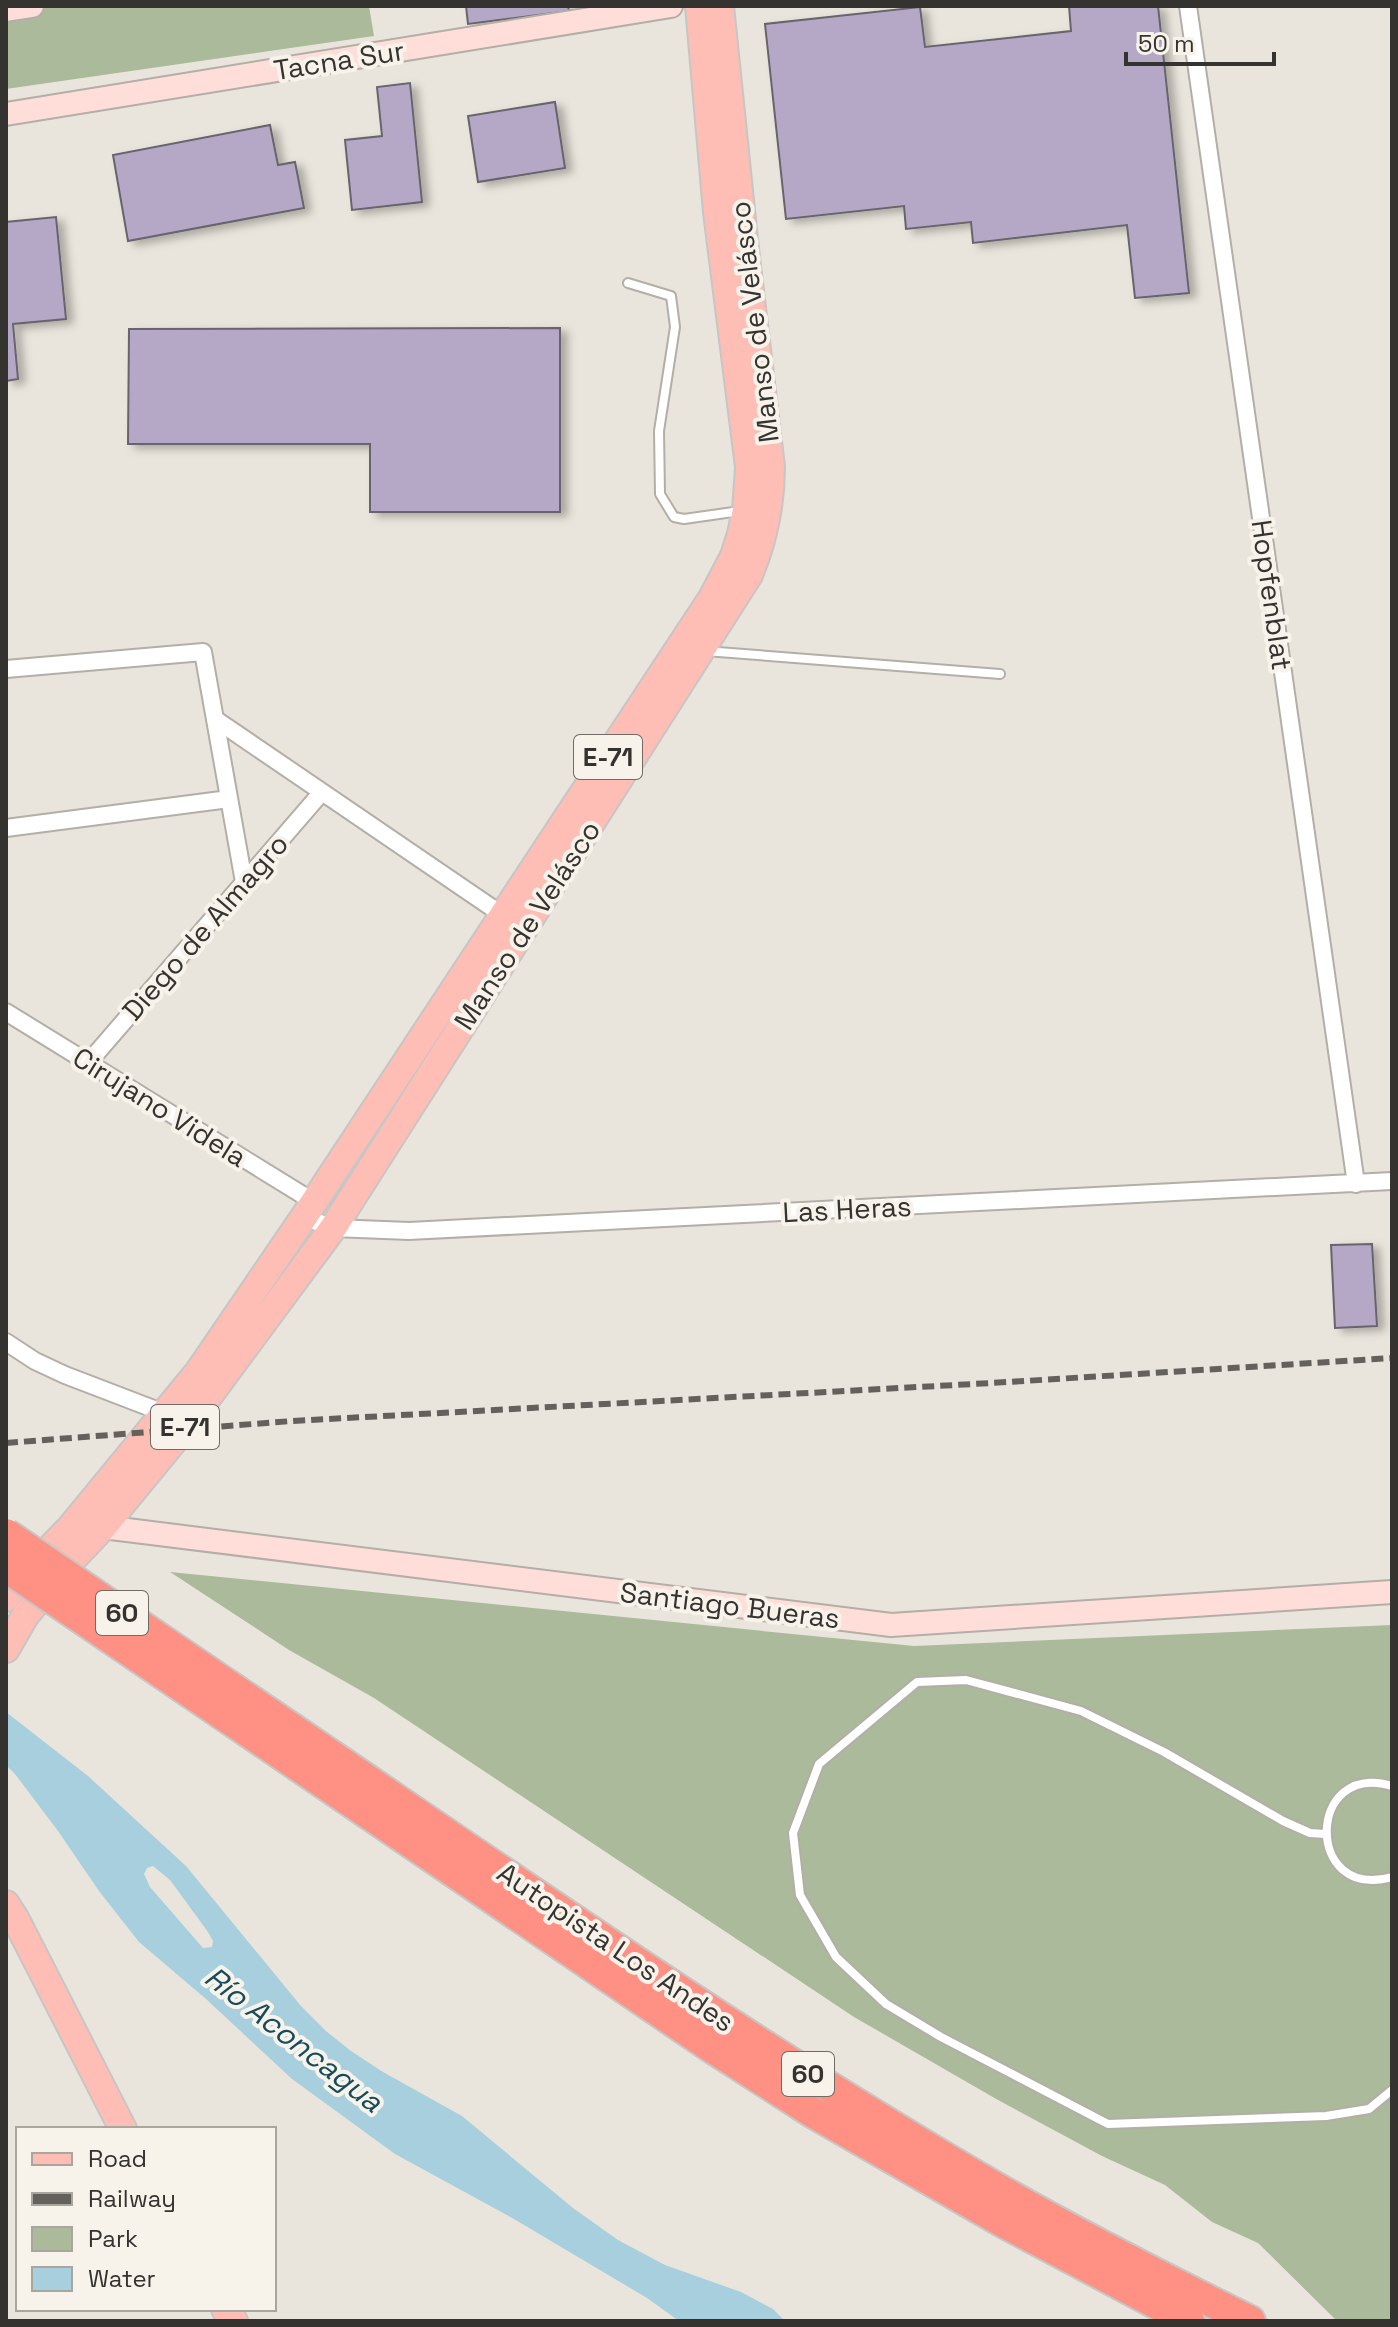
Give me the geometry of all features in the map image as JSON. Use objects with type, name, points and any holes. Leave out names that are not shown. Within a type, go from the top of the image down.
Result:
[{"type":"highway","name":"Autopista Los Andes","points":[[6,1534],[230,1703],[685,2029],[812,2112],[1003,2222],[1189,2321]]},
{"type":"highway","name":"Autopista Los Andes","points":[[6,1567],[230,1703],[841,2095],[994,2187],[1250,2321]]},
{"type":"main road","name":"Manso de Velásco","points":[[6,1649],[19,1580],[70,1528],[199,1371],[504,916],[712,598],[734,556],[746,510],[749,467],[717,212],[699,6]]},
{"type":"main road","name":"Manso de Velásco","points":[[15,1607],[67,1565],[103,1527],[191,1420],[333,1228],[737,596],[753,565],[764,531],[771,488],[769,445],[720,6]]},
{"type":"main road","points":[[6,1904],[122,2127]]},
{"type":"street","points":[[6,10],[32,6]]},
{"type":"street","name":"Tacna Sur","points":[[6,114],[671,6]]},
{"type":"street","name":"Hopfenblat","points":[[1188,6],[1356,1184]]},
{"type":"street","points":[[6,669],[203,652],[244,882]]},
{"type":"street","points":[[215,719],[504,916]]},
{"type":"street","name":"Diego de Almagro","points":[[88,1063],[322,792]]},
{"type":"street","points":[[6,828],[229,799]]},
{"type":"street","name":"Cirujano Videla","points":[[6,1012],[309,1210]]},
{"type":"street","name":"Las Heras","points":[[309,1210],[333,1228],[425,1230],[1392,1181]]},
{"type":"street","points":[[6,1342],[35,1361],[65,1375],[165,1415],[191,1420]]},
{"type":"street","name":"Santiago Bueras","points":[[70,1528],[103,1527],[891,1625],[1392,1592]]},
{"type":"lane","points":[[628,283],[671,296],[675,327],[659,431],[660,494],[674,517],[684,519],[746,510]]},
{"type":"lane","points":[[702,650],[1000,674]]},
{"type":"lane","points":[[1325,1834],[1310,1833],[1283,1821],[1164,1752],[1081,1711],[966,1680],[917,1682],[819,1764],[793,1833],[800,1895],[836,1957],[886,2004],[941,2037],[1108,2124],[1326,2116],[1369,2109],[1392,2090]]},
{"type":"lane","points":[[1391,1784],[1363,1784],[1339,1797],[1326,1821],[1325,1834],[1328,1849],[1336,1863],[1348,1873],[1362,1879],[1392,1877]]},
{"type":"lane","points":[[1377,1880],[1392,1886]]},
{"type":"green space","points":[[56,6],[369,6],[374,36],[6,89],[6,13]]},
{"type":"green space","points":[[170,1572],[914,1646],[1392,1625],[1392,2321],[1337,2321],[1258,2243],[1212,2222],[1165,2185],[1102,2156],[998,2100],[854,2017],[374,1698],[289,1650]]},
{"type":"water","name":"Río Aconcagua","points":[[6,1712],[88,1776],[186,1866],[301,2006],[351,2051],[462,2116],[573,2208],[618,2240],[665,2265],[741,2292],[773,2309],[785,2321],[679,2321],[647,2298],[514,2219],[395,2154],[292,2079],[139,1942],[6,1765]],"holes":[[[153,1866],[170,1880],[208,1932],[213,1941],[212,1947],[203,1948],[150,1887],[144,1874],[147,1868]]]},
{"type":"building","points":[[466,6],[568,6],[569,11],[468,24]]},
{"type":"building","points":[[1069,6],[1158,6],[1189,293],[1135,298],[1127,225],[973,243],[971,222],[906,229],[904,206],[786,219],[765,24],[920,7],[925,47],[1071,31]]},
{"type":"building","points":[[410,83],[422,202],[352,210],[345,140],[382,136],[377,87]]},
{"type":"building","points":[[555,102],[565,168],[478,182],[468,116]]},
{"type":"building","points":[[270,125],[278,165],[295,162],[304,208],[128,241],[113,155]]},
{"type":"building","points":[[56,217],[66,319],[13,324],[18,379],[6,381],[6,222]]},
{"type":"building","points":[[560,328],[560,512],[370,512],[370,444],[128,444],[129,329]]},
{"type":"building","points":[[1372,1244],[1377,1326],[1335,1328],[1331,1245]]},
{"type":"railway","points":[[6,1443],[292,1421],[1392,1358]]}]
